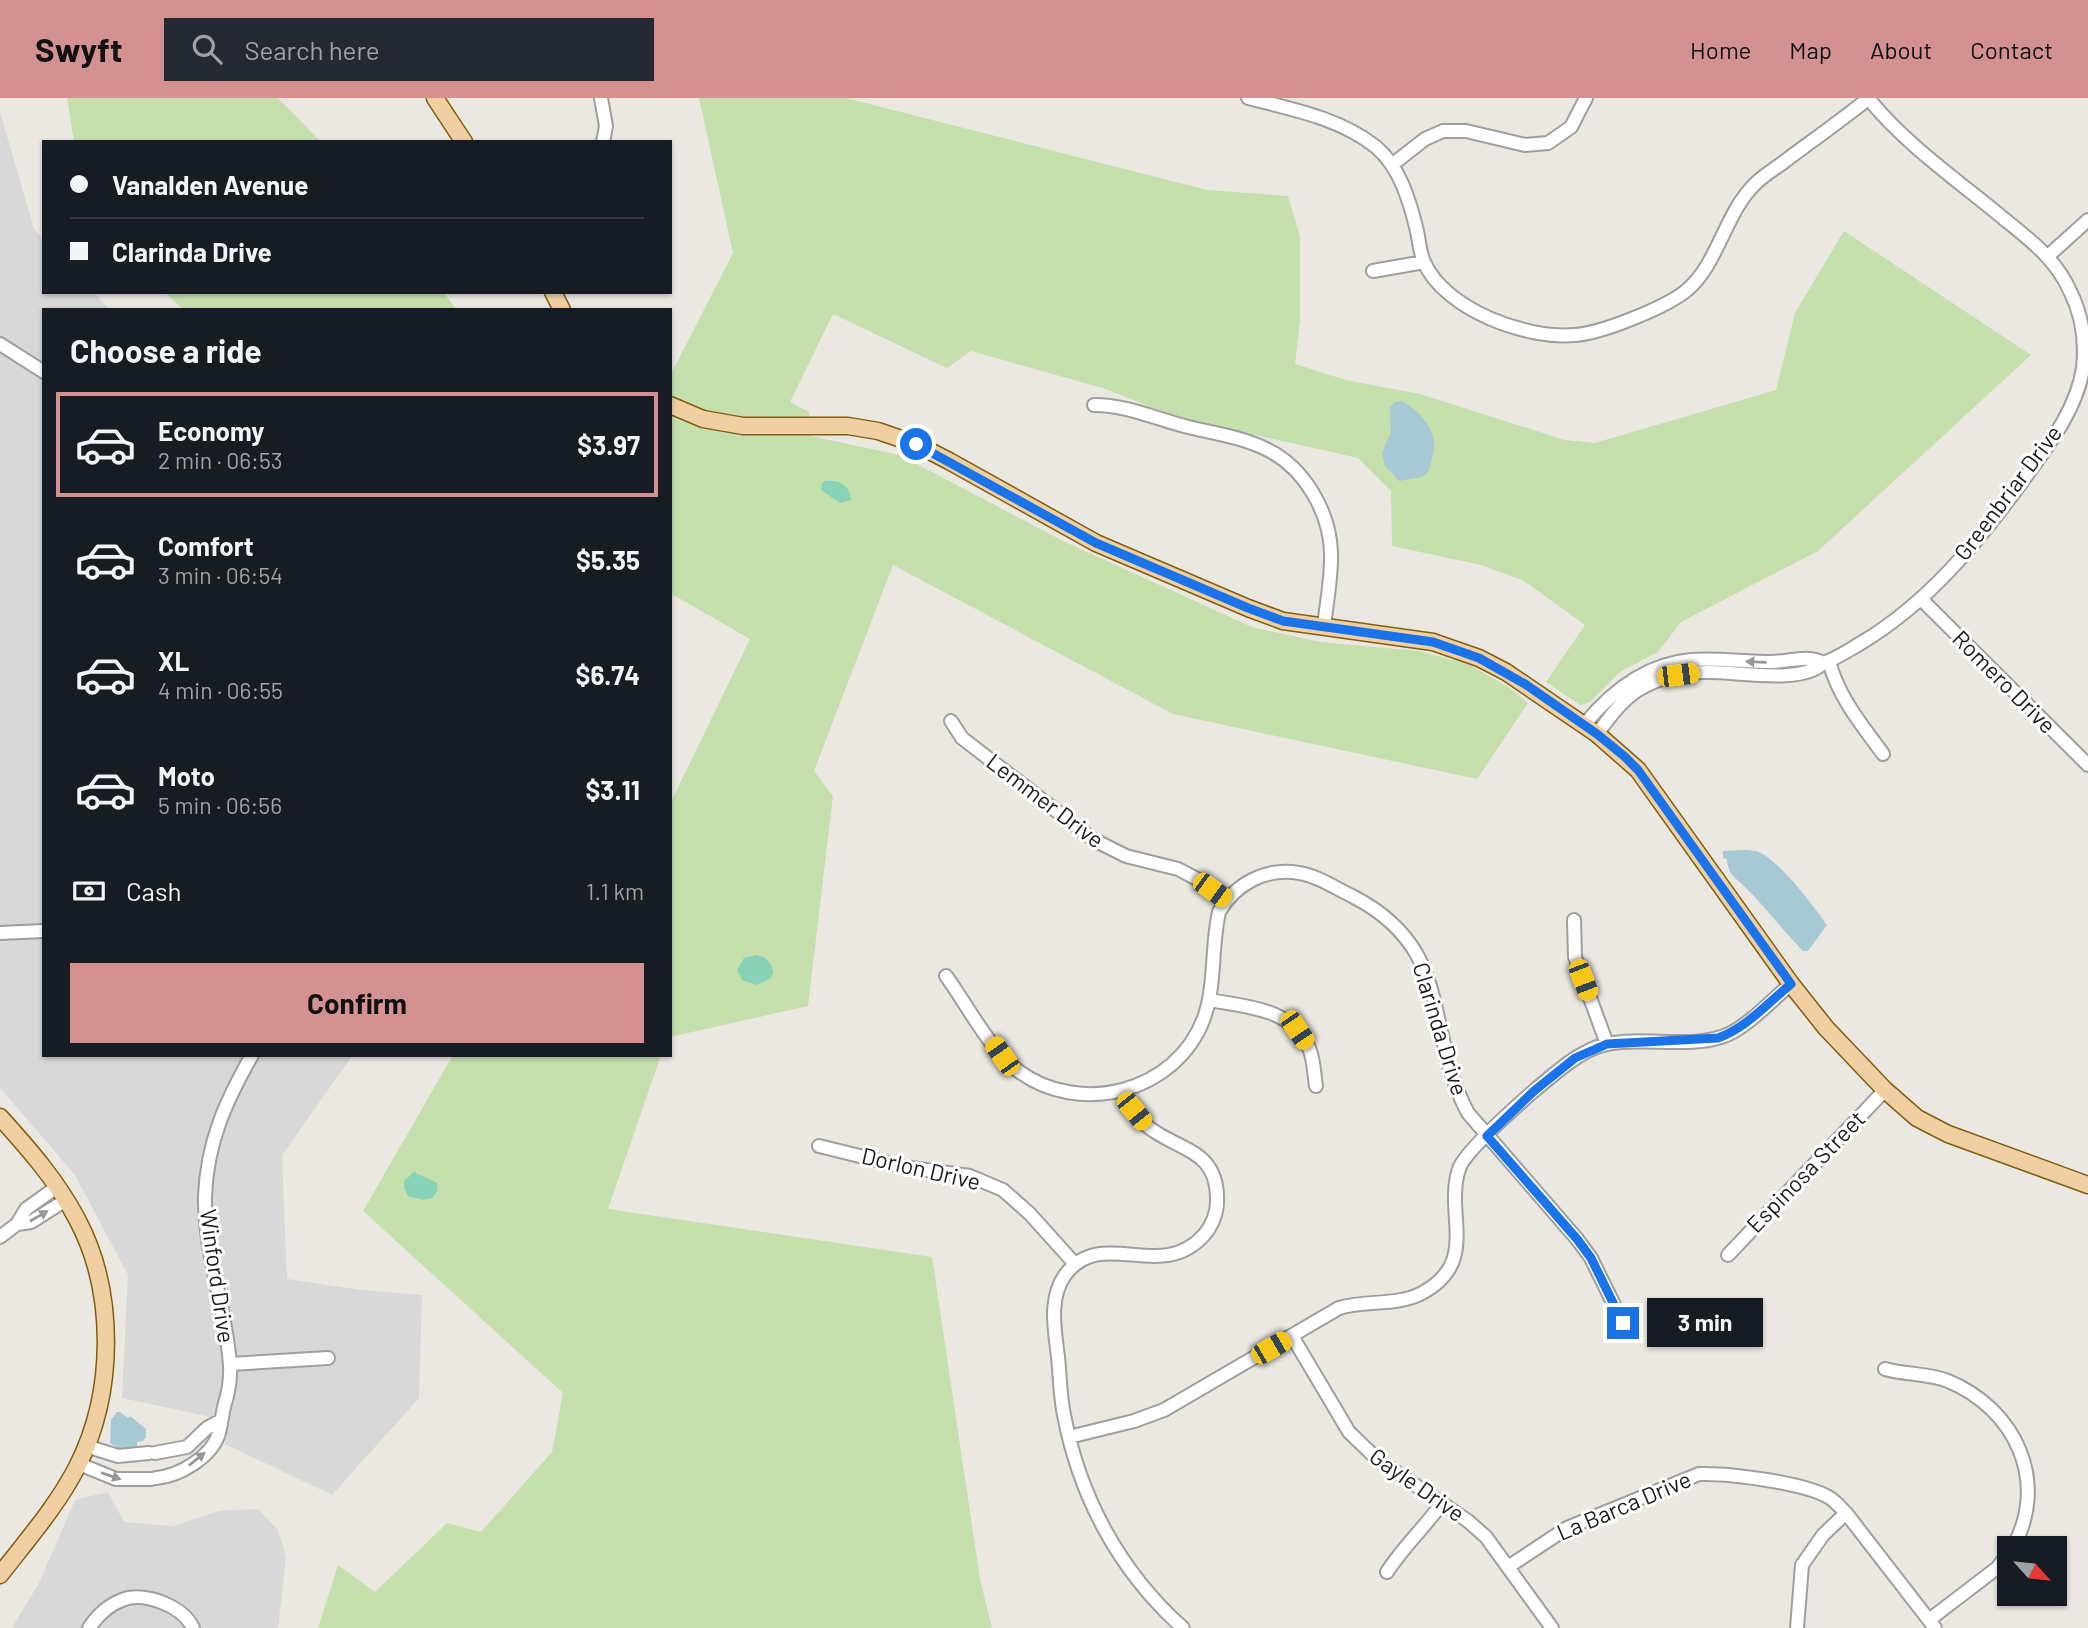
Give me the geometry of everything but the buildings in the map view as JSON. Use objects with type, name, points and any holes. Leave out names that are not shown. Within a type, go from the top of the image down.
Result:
[{"type":"main road","points":[[435,98],[463,140]]},
{"type":"main road","points":[[672,406],[703,419],[743,426],[848,426],[878,431],[949,460],[1096,543],[1283,621],[1433,642],[1479,658],[1525,684],[1591,730],[1638,770],[1791,984],[1826,1028],[1885,1090],[1917,1118],[1940,1131],[2088,1185]]},
{"type":"main road","points":[[0,1117],[42,1165],[77,1218],[92,1253],[106,1325],[101,1395],[79,1464],[55,1504],[0,1575]]},
{"type":"street","points":[[601,98],[606,126],[603,140]]},
{"type":"street","points":[[1248,98],[1314,115],[1348,129],[1376,146],[1393,164],[1407,200],[1424,261],[1432,274],[1466,307],[1495,322],[1547,334],[1576,335],[1610,326],[1660,305],[1687,290],[1705,267],[1736,207],[1755,184],[1869,98]]},
{"type":"street","points":[[1393,164],[1425,139],[1443,131],[1466,131],[1525,145],[1548,143],[1571,127],[1586,98]]},
{"type":"street","name":"Greenbriar Drive","points":[[1826,662],[1874,635],[1921,599],[1985,532],[2040,457],[2070,409],[2082,370],[2084,332],[2070,290],[2048,256],[1908,139],[1869,98]]},
{"type":"street","points":[[2048,256],[2088,220]]},
{"type":"street","points":[[1373,271],[1424,261]]},
{"type":"street","points":[[2,350],[42,371]]},
{"type":"street","points":[[1094,405],[1123,406],[1173,424],[1247,442],[1266,449],[1285,461],[1309,486],[1330,533],[1332,556],[1324,628]]},
{"type":"street","name":"Romero Drive","points":[[1921,599],[2088,765]]},
{"type":"street","points":[[1591,730],[1616,690],[1651,671],[1677,662],[1773,662],[1810,659],[1826,662],[1846,702],[1883,754]]},
{"type":"street","name":"Lemmer Drive","points":[[951,721],[962,738],[1094,840],[1126,856],[1178,869],[1199,880],[1226,900]]},
{"type":"street","name":"Clarinda Drive","points":[[1226,900],[1239,887],[1263,875],[1288,871],[1310,875],[1379,913],[1399,931],[1418,956],[1430,980],[1457,1094],[1468,1113],[1584,1248],[1623,1323]]},
{"type":"street","points":[[946,976],[1002,1056],[1026,1076],[1071,1094],[1095,1096],[1125,1090],[1164,1073],[1188,1046],[1203,1021],[1210,1000],[1216,927],[1219,912],[1226,900]]},
{"type":"street","points":[[1574,920],[1575,957],[1607,1044]]},
{"type":"street","points":[[0,933],[42,932]]},
{"type":"street","points":[[1069,1437],[1134,1422],[1164,1410],[1339,1308],[1356,1303],[1406,1299],[1436,1284],[1448,1269],[1456,1251],[1458,1233],[1455,1188],[1459,1167],[1469,1152],[1534,1091],[1575,1058],[1607,1044],[1718,1038],[1731,1033],[1791,984]]},
{"type":"street","points":[[1210,1000],[1270,1012],[1287,1019],[1309,1048],[1316,1086]]},
{"type":"street","name":"Winford Drive","points":[[79,1464],[116,1479],[167,1477],[194,1463],[209,1450],[218,1436],[227,1397],[230,1364],[206,1231],[205,1195],[213,1140],[222,1112],[251,1057]]},
{"type":"street","points":[[1125,1090],[1134,1111],[1145,1125],[1202,1158],[1211,1172],[1217,1195],[1214,1218],[1195,1245],[1181,1254],[1162,1257],[1100,1253],[1075,1264],[1063,1277],[1054,1314],[1064,1413],[1088,1497],[1116,1553],[1150,1595],[1183,1628]]},
{"type":"street","name":"Espinosa Street","points":[[1728,1255],[1885,1090]]},
{"type":"street","name":"Dorlon Drive","points":[[819,1146],[904,1167],[970,1176],[1003,1191],[1030,1214],[1075,1264]]},
{"type":"street","points":[[0,1237],[17,1224],[31,1222],[62,1193]]},
{"type":"street","name":"Gayle Drive","points":[[1292,1336],[1349,1432],[1377,1459],[1468,1521],[1486,1537],[1552,1628]]},
{"type":"street","points":[[230,1364],[328,1358]]},
{"type":"street","points":[[1885,1369],[1906,1375],[1929,1375],[1963,1388],[1991,1408],[2011,1431],[2024,1460],[2029,1487],[2024,1519],[2017,1536]]},
{"type":"street","points":[[86,1446],[118,1456],[187,1447],[207,1428],[220,1421]]},
{"type":"street","name":"La Barca Drive","points":[[1508,1567],[1567,1528],[1699,1474],[1723,1473],[1809,1489],[1829,1498],[1846,1513],[1932,1624]]},
{"type":"street","points":[[1387,1572],[1400,1551],[1423,1530],[1442,1503]]},
{"type":"street","points":[[1797,1628],[1802,1566],[1823,1535],[1846,1513]]},
{"type":"street","points":[[1932,1624],[1997,1568]]},
{"type":"street","points":[[89,1628],[104,1609],[125,1599],[148,1599],[171,1606],[190,1621],[193,1628]]},
{"type":"shaded area","points":[[0,112],[34,229],[42,238],[42,294],[95,294],[108,308],[42,308],[42,1057],[352,1057],[282,1155],[287,1279],[361,1290],[422,1295],[419,1398],[332,1495],[225,1444],[230,1421],[122,1398],[128,1275],[75,1175],[0,1088]]},
{"type":"shaded area","points":[[108,1492],[124,1522],[173,1526],[219,1511],[258,1509],[278,1530],[286,1557],[278,1628],[12,1628],[39,1583],[75,1500]]},
{"type":"green space","points":[[67,98],[278,98],[319,140],[74,140]]},
{"type":"green space","points":[[699,98],[846,98],[1207,190],[1288,196],[1300,237],[1300,321],[1295,364],[1346,380],[1420,394],[1565,440],[1595,443],[1776,390],[1795,313],[1844,231],[2031,355],[1818,551],[1681,622],[1658,652],[1620,672],[1590,702],[1580,705],[1546,682],[1585,625],[1524,581],[1481,565],[1392,546],[1391,491],[1358,458],[1175,417],[1106,389],[971,351],[947,368],[833,314],[790,402],[809,412],[811,436],[900,455],[1063,541],[1252,627],[1320,642],[1419,651],[1469,664],[1508,687],[1528,703],[1477,779],[1173,714],[893,565],[814,771],[833,796],[808,1006],[672,1037],[672,800],[750,639],[672,594],[672,372],[733,253]]},
{"type":"green space","points":[[166,294],[445,294],[455,308],[182,308]]},
{"type":"green space","points":[[825,481],[843,484],[849,490],[851,500],[840,503],[821,490]]},
{"type":"green space","points":[[757,955],[768,960],[773,972],[771,978],[757,985],[742,980],[737,970],[744,958]]},
{"type":"green space","points":[[452,1057],[660,1057],[608,1209],[932,1257],[980,1579],[992,1628],[318,1628],[338,1565],[375,1592],[447,1523],[481,1532],[552,1452],[563,1393],[363,1211]]},
{"type":"green space","points":[[414,1172],[437,1183],[438,1190],[432,1198],[423,1200],[408,1196],[404,1181]]},
{"type":"water","points":[[1401,401],[1414,409],[1425,421],[1432,434],[1434,449],[1429,471],[1422,477],[1399,481],[1385,466],[1382,453],[1391,432],[1390,407]]},
{"type":"water","points":[[1751,850],[1764,855],[1794,883],[1827,925],[1808,951],[1803,951],[1733,876],[1727,859],[1723,858],[1723,851]]},
{"type":"water","points":[[117,1412],[128,1418],[130,1416],[146,1429],[146,1437],[137,1442],[137,1447],[120,1449],[110,1443],[111,1420]]},
{"type":"route","points":[[916,444],[1096,543],[1248,608],[1283,621],[1433,642],[1479,658],[1525,684],[1597,734],[1638,770],[1791,984],[1742,1025],[1718,1038],[1702,1041],[1607,1044],[1575,1058],[1534,1091],[1487,1136],[1591,1258],[1623,1323]]}]
